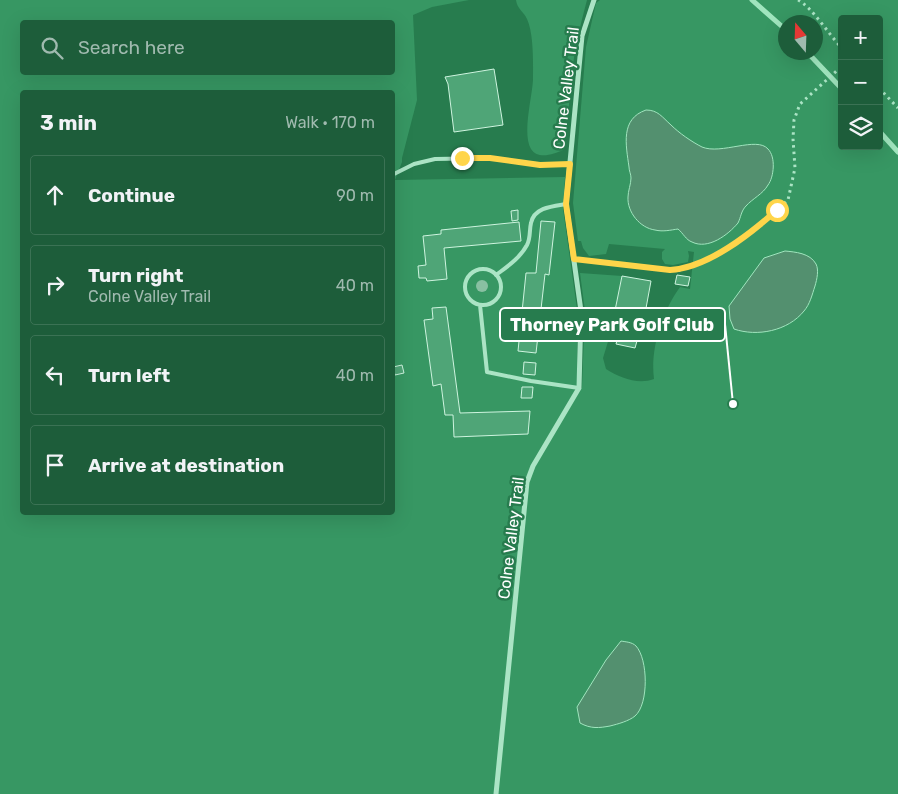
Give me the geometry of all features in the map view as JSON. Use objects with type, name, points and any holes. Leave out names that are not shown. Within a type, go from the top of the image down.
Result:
[{"type":"street","name":"Colne Valley Trail","points":[[496,794],[527,482],[533,466],[579,388],[581,310],[566,204],[582,36],[594,0]]},
{"type":"lane","points":[[395,174],[414,164],[435,160],[490,158],[540,165],[570,164]]},
{"type":"lane","points":[[496,275],[516,260],[526,247],[534,216],[546,207],[566,204]]},
{"type":"lane","points":[[574,259],[679,270]]},
{"type":"lane","points":[[482,269],[487,269],[496,275],[501,286],[497,298],[480,305],[469,299],[465,288],[468,277],[476,270],[482,269]]},
{"type":"lane","points":[[480,305],[487,372],[579,388]]},
{"type":"path","points":[[798,0],[803,2],[838,44]]},
{"type":"path","points":[[679,270],[704,261],[734,244],[763,223],[788,200],[795,168],[793,148],[794,120],[800,104],[838,70]]},
{"type":"path","points":[[883,92],[898,108]]},
{"type":"shaded area","points":[[0,0],[469,0],[432,7],[413,15],[417,100],[402,162],[395,180],[565,177],[563,209],[577,309],[577,386],[582,388],[585,311],[580,273],[622,276],[610,335],[603,358],[606,369],[617,375],[629,380],[648,381],[654,379],[653,367],[656,343],[668,308],[680,287],[690,289],[694,252],[688,251],[688,262],[673,265],[665,264],[662,259],[662,252],[665,249],[609,244],[606,254],[589,256],[583,248],[581,241],[578,241],[573,203],[586,47],[596,3],[600,0],[898,0],[898,794],[0,794]]},
{"type":"shaded area","points":[[516,0],[587,0],[573,66],[565,142],[563,150],[551,154],[542,155],[534,152],[528,142],[527,125],[533,80],[532,41],[527,19]]},
{"type":"shaded area","points":[[646,110],[657,113],[674,128],[702,147],[719,149],[756,144],[768,149],[771,153],[773,167],[772,177],[768,185],[744,208],[734,228],[717,240],[711,243],[698,244],[688,240],[678,229],[661,231],[649,229],[632,214],[628,203],[631,178],[626,142],[628,126],[638,114]]},
{"type":"shaded area","points":[[785,251],[806,255],[817,266],[816,283],[806,308],[797,318],[781,328],[762,332],[734,329],[730,319],[729,306],[764,258]]},
{"type":"shaded area","points":[[621,641],[636,646],[643,661],[645,692],[640,710],[633,718],[613,725],[595,728],[584,725],[580,723],[577,707],[606,660]]},
{"type":"building","points":[[494,69],[503,125],[454,132],[448,84],[445,77]]},
{"type":"building","points":[[518,210],[518,220],[512,221],[511,211]]},
{"type":"building","points":[[541,221],[555,222],[549,275],[545,274],[536,353],[518,351],[526,273],[536,273]]},
{"type":"building","points":[[519,222],[521,241],[444,248],[447,279],[427,281],[426,278],[419,278],[418,266],[426,265],[423,236],[441,234],[441,230]]},
{"type":"building","points":[[677,275],[690,277],[688,286],[675,284]]},
{"type":"building","points":[[622,276],[651,281],[640,341],[610,335]]},
{"type":"building","points":[[446,307],[460,413],[530,411],[528,434],[454,437],[453,415],[445,415],[441,384],[433,386],[424,320],[433,319],[432,308]]},
{"type":"building","points":[[618,337],[637,341],[635,348],[616,344]]},
{"type":"building","points":[[524,362],[536,363],[535,375],[523,374]]},
{"type":"building","points":[[402,365],[404,373],[395,375],[395,367]]},
{"type":"building","points":[[522,387],[533,387],[532,398],[521,398]]},
{"type":"waterway","points":[[752,0],[778,23]]},
{"type":"waterway","points":[[815,60],[838,85]]},
{"type":"waterway","points":[[883,135],[898,152]]},
{"type":"place","name":"Thorney Park Golf Club","points":[[733,404]]},
{"type":"route","points":[[462,158],[490,158],[540,165],[570,164],[566,204],[574,259],[679,270],[704,261],[734,244],[763,223],[777,210]]}]
